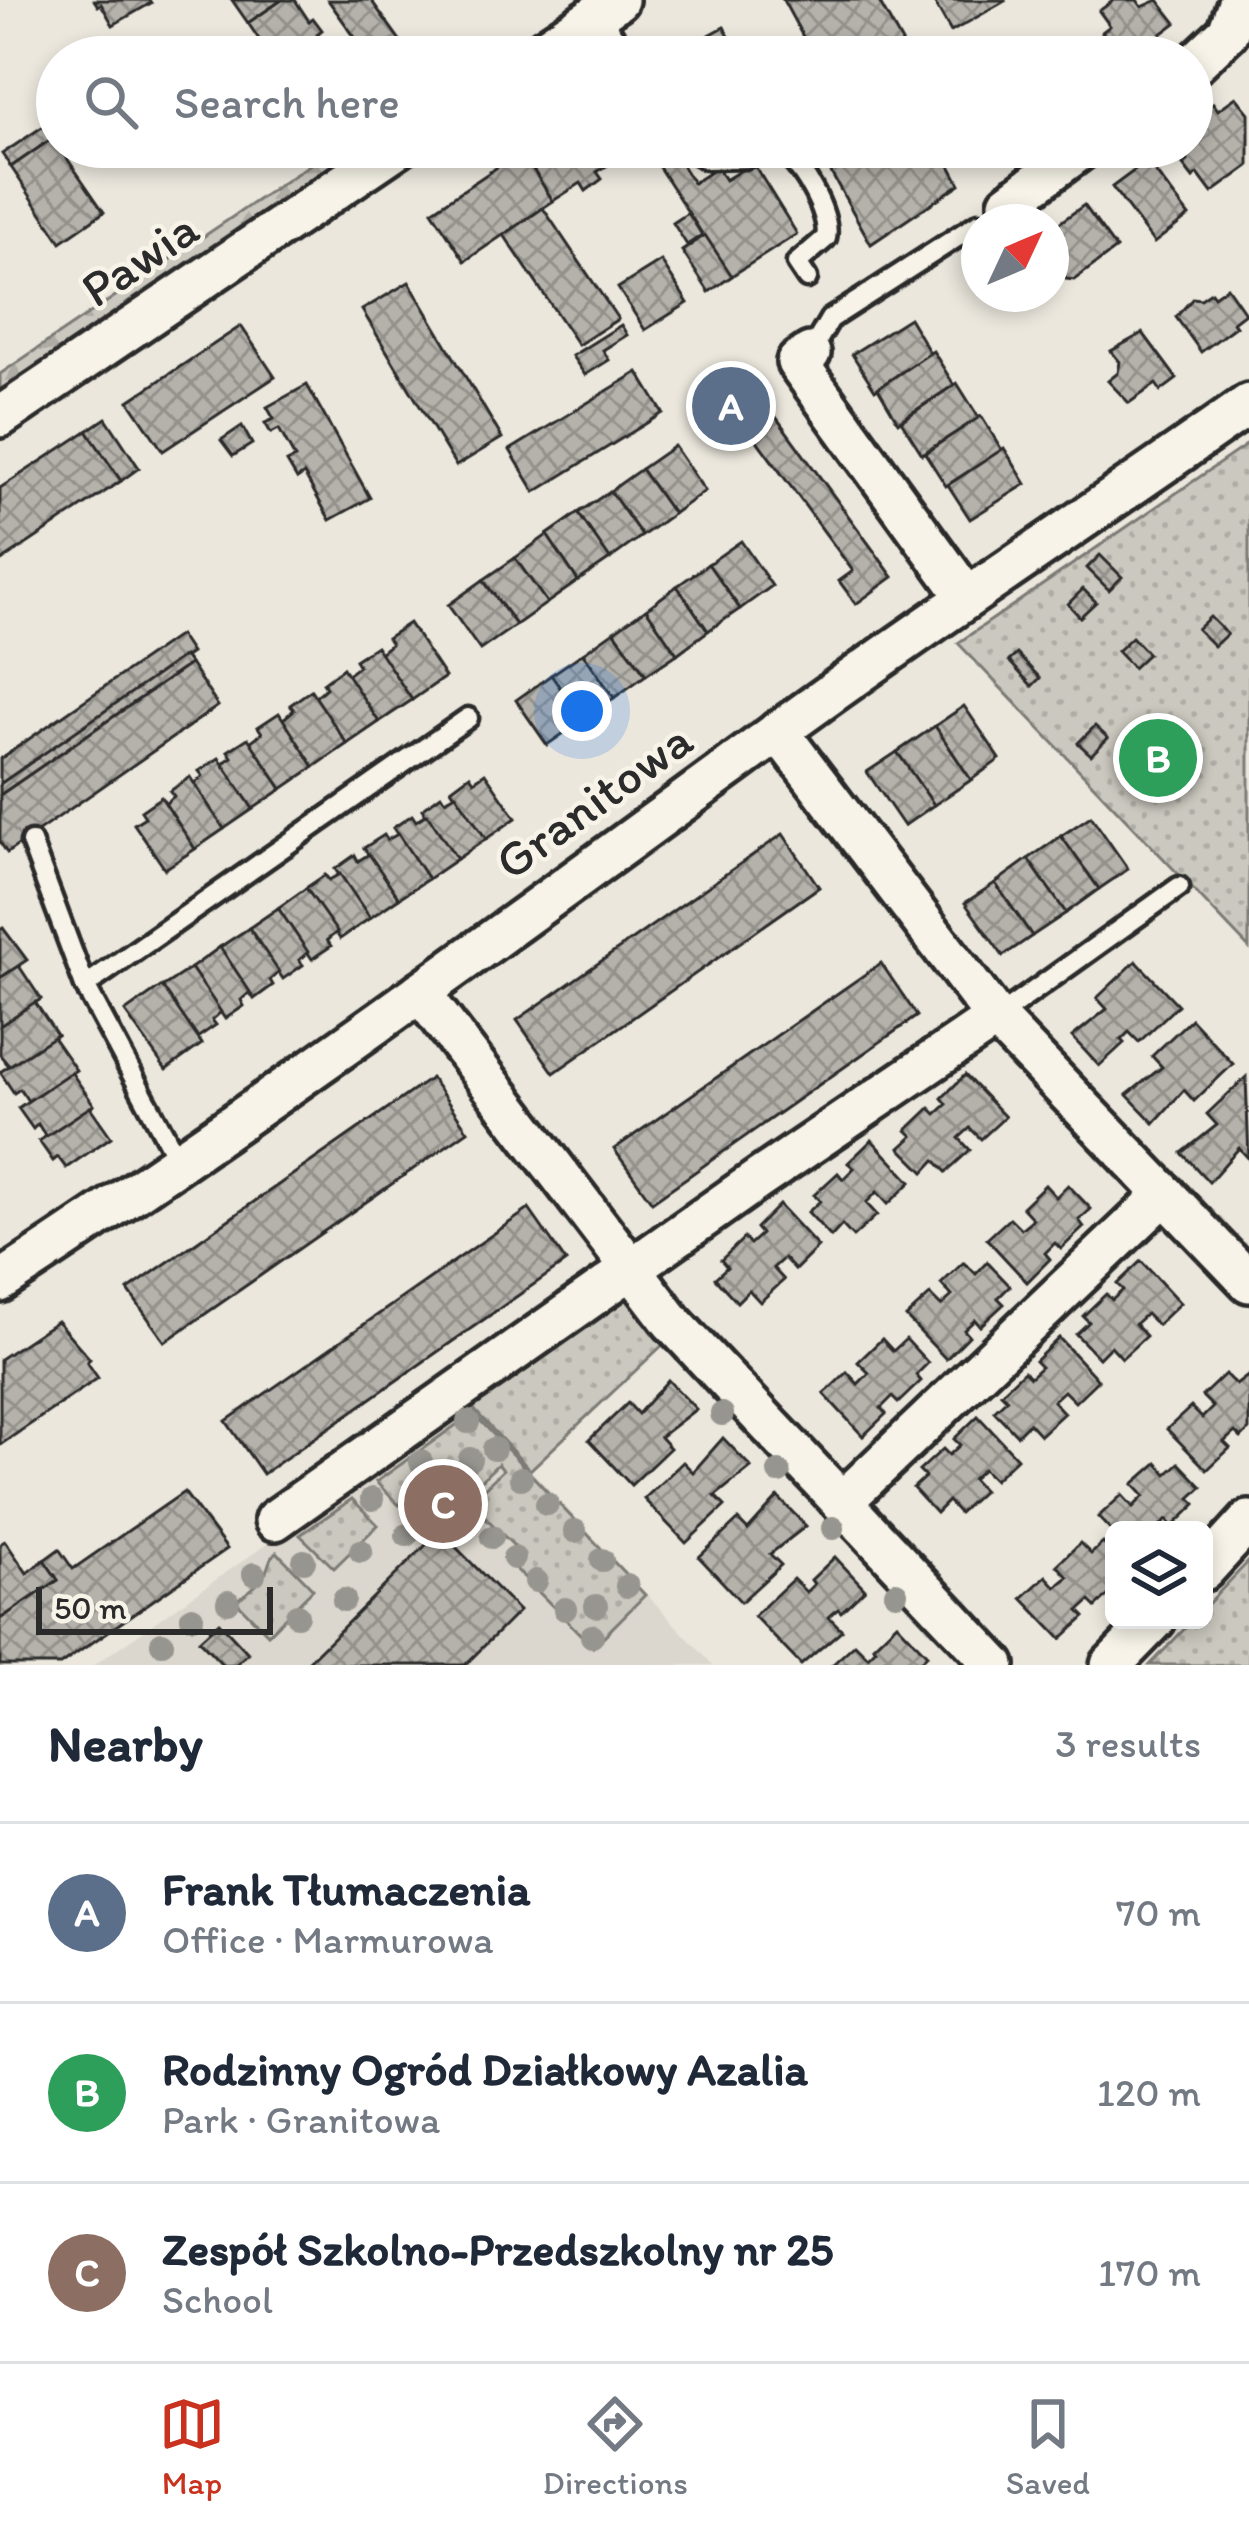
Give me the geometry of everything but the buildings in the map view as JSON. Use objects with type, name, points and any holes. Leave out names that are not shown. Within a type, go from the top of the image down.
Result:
[{"type":"street","points":[[1213,46],[1228,32],[1239,0]]},
{"type":"street","points":[[565,36],[609,7]]},
{"type":"street","name":"Pawia","points":[[0,417],[367,168]]},
{"type":"street","points":[[1006,204],[1055,168]]},
{"type":"street","points":[[810,353],[797,362],[966,596]]},
{"type":"street","name":"Granitowa","points":[[0,1282],[420,992],[966,596],[1249,404]]},
{"type":"street","points":[[778,731],[996,1018],[1249,1282]]},
{"type":"street","points":[[420,992],[674,1324],[995,1665]]},
{"type":"street","points":[[275,1520],[996,1018]]},
{"type":"street","points":[[842,1502],[1165,1194]]},
{"type":"street","points":[[1213,1560],[1249,1521]]},
{"type":"street","points":[[1111,1665],[1146,1629]]},
{"type":"lane","points":[[609,7],[619,36]]},
{"type":"lane","points":[[798,168],[829,220],[826,238],[797,263],[806,278]]},
{"type":"lane","points":[[810,353],[830,319],[961,234]]},
{"type":"lane","points":[[85,986],[469,718]]},
{"type":"lane","points":[[31,842],[85,986],[179,1162]]},
{"type":"lane","points":[[996,1018],[1179,887]]},
{"type":"shaded area","points":[[468,1403],[713,1665],[94,1665]]},
{"type":"green space","points":[[305,168],[351,168],[0,404],[0,374]]},
{"type":"green space","points":[[1249,443],[1249,948],[958,643]]},
{"type":"green space","points":[[619,1297],[628,1297],[669,1339],[530,1470],[468,1403]]},
{"type":"green space","points":[[473,1413],[645,1595],[593,1647],[504,1557],[514,1546],[470,1502],[503,1470],[498,1464],[454,1506],[426,1479],[399,1505],[376,1482]]},
{"type":"green space","points":[[352,1499],[378,1525],[334,1568],[300,1535]]},
{"type":"green space","points":[[277,1552],[313,1589],[268,1634],[236,1601],[261,1580]]},
{"type":"green space","points":[[1249,1561],[1249,1665],[1150,1665],[1184,1629],[1213,1629],[1213,1599]]},
{"type":"place","name":"Frank Tłumaczenia","points":[[731,406]]},
{"type":"place","name":"Rodzinny Ogród Działkowy Azalia","points":[[1158,758]]},
{"type":"place","name":"Zespół Szkolno-Przedszkolny nr 25","points":[[443,1504]]}]
